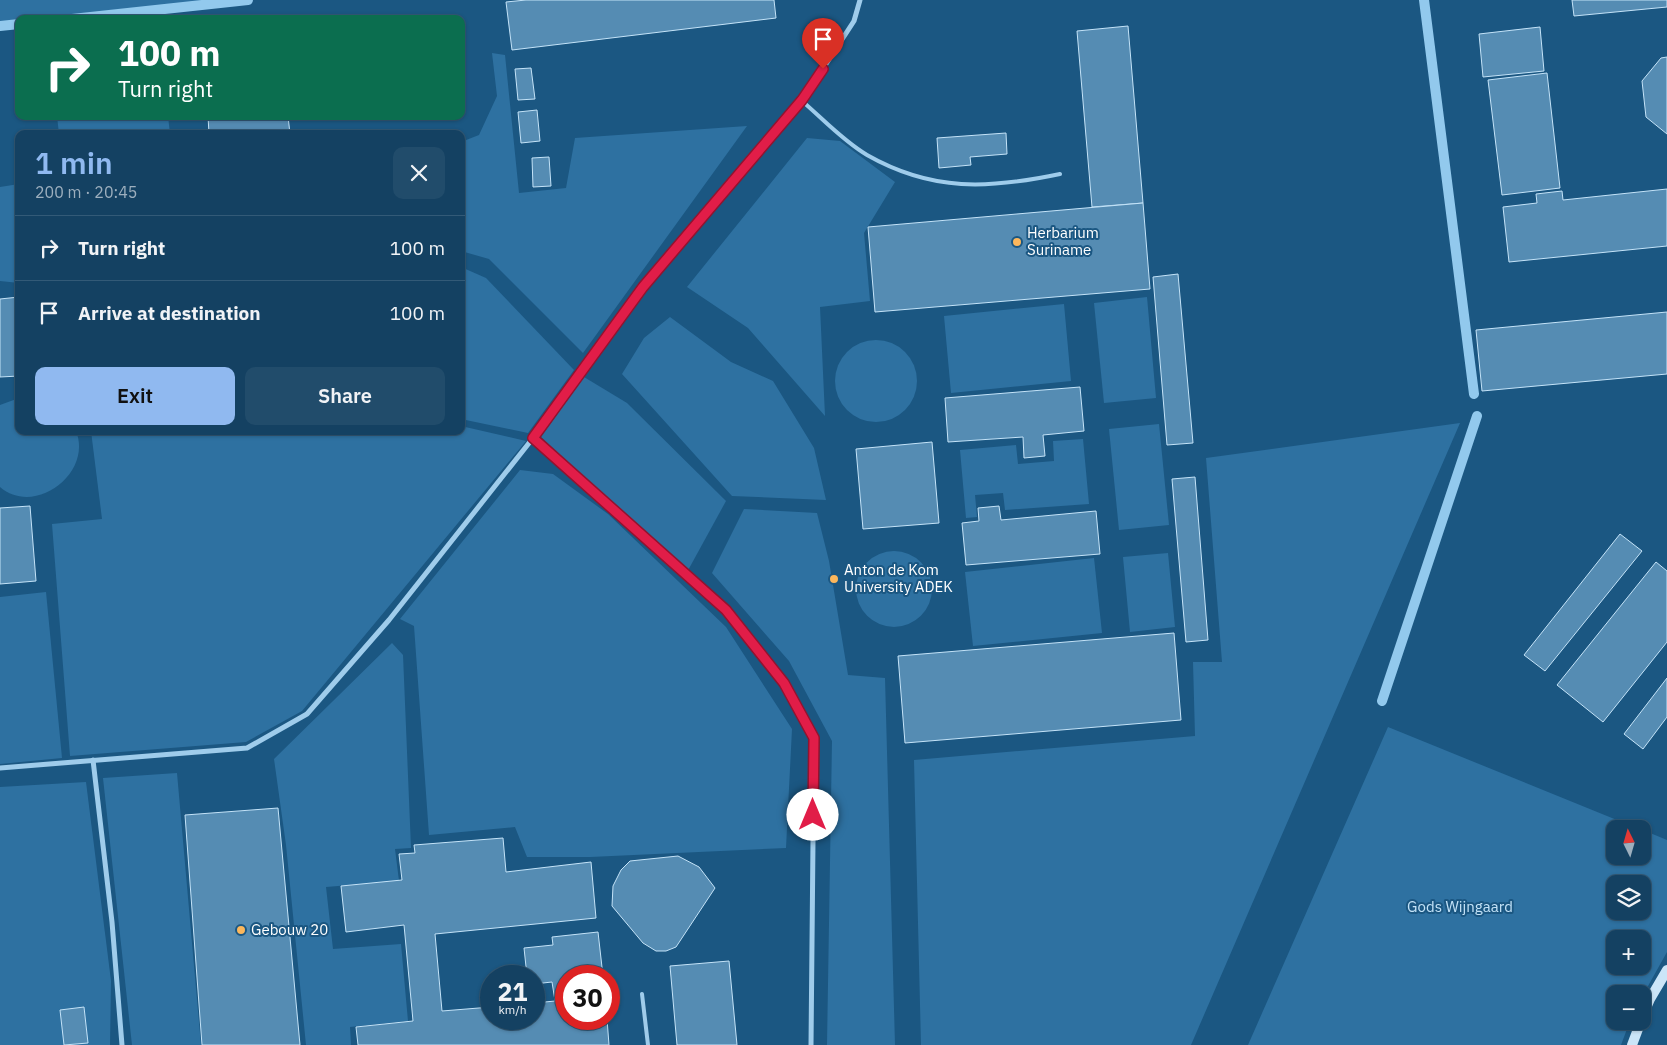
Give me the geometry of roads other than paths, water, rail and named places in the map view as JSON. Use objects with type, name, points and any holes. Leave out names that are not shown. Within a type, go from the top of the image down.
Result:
[{"type":"street","points":[[0,768],[247,748],[307,714],[389,620],[533,438],[643,287],[802,100],[854,21],[860,0]]},
{"type":"street","points":[[533,438],[726,610],[784,683],[814,738],[811,1045]]},
{"type":"street","points":[[93,760],[112,922],[122,1045]]},
{"type":"street","points":[[1651,997],[1667,970]]},
{"type":"street","points":[[1632,1045],[1638,1030]]},
{"type":"lane","points":[[802,100],[865,154],[921,179],[1000,185],[1060,174]]},
{"type":"lane","points":[[642,994],[648,1045]]},
{"type":"waterway","points":[[109,15],[248,0]]},
{"type":"waterway","points":[[1424,0],[1474,394]]},
{"type":"waterway","points":[[0,26],[15,24]]},
{"type":"waterway","points":[[1382,701],[1477,416]]},
{"type":"place","name":"Herbarium Suriname","points":[[1017,242]]},
{"type":"place","name":"Anton de Kom University ADEK","points":[[834,579]]},
{"type":"place","name":"Gebouw 20","points":[[241,930]]},
{"type":"park label","name":"Gods Wijngaard","points":[[1460,907]]}]
